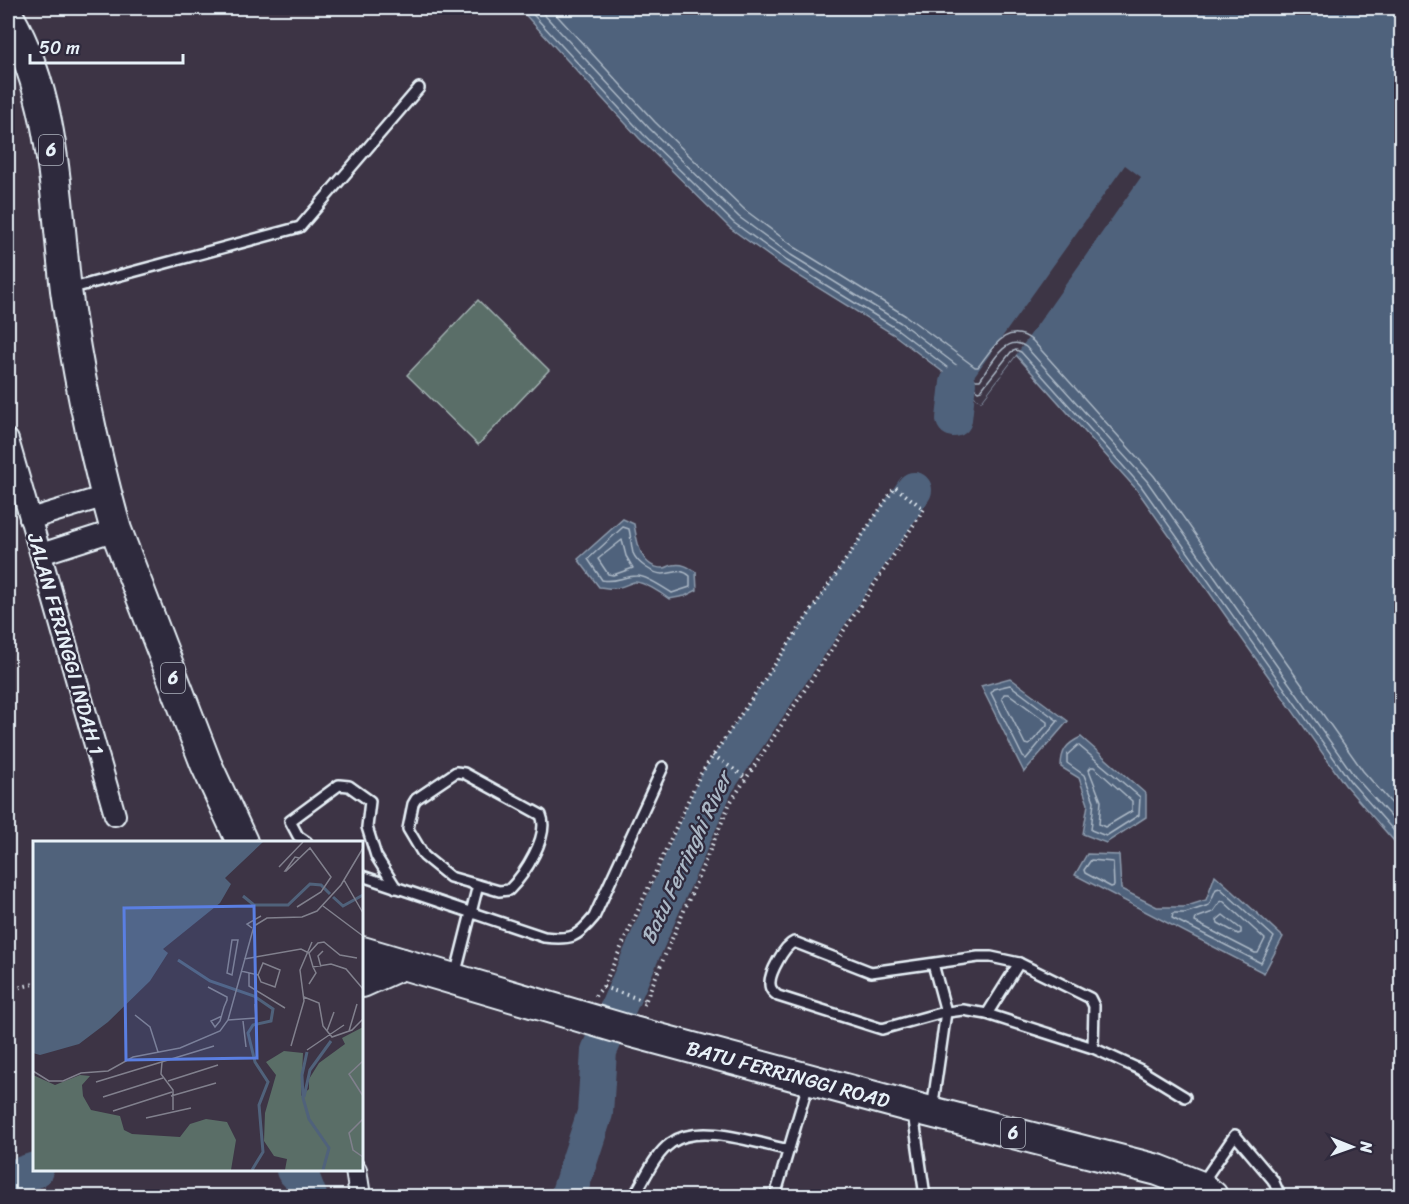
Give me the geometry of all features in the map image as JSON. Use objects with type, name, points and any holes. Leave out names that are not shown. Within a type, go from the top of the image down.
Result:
[{"type":"main road","name":"6","points":[[8,16],[31,65],[40,93],[53,163],[66,290],[87,412],[106,496],[116,530],[207,764],[241,841]]},
{"type":"main road","name":"BATU FERRINGGI ROAD","points":[[363,952],[633,1032],[922,1110],[1158,1170],[1206,1191]]},
{"type":"main road","points":[[363,982],[402,964]]},
{"type":"street","name":"JALAN FERINGGI INDAH 1","points":[[8,440],[115,815]]},
{"type":"street","points":[[30,519],[106,496]]},
{"type":"street","points":[[40,554],[116,530]]},
{"type":"street","points":[[356,1171],[360,1197]]},
{"type":"lane","points":[[66,290],[300,227],[419,88]]},
{"type":"lane","points":[[363,876],[544,937],[563,939],[582,932],[594,916],[663,767]]},
{"type":"lane","points":[[456,772],[464,773],[537,812],[543,819],[540,845],[513,886],[504,891],[478,885],[450,878],[424,856],[408,829],[412,804],[416,799],[456,772]]},
{"type":"lane","points":[[304,841],[298,836],[290,821],[339,785],[349,786],[370,801],[367,826],[375,856],[396,888]]},
{"type":"lane","points":[[455,979],[478,885]]},
{"type":"lane","points":[[1094,1048],[1094,1006],[1090,998],[1019,963],[991,957],[871,972],[794,942],[784,949],[770,986],[772,992],[778,996],[882,1029],[946,1012],[963,1010],[987,1014],[1094,1048],[1139,1069],[1185,1097]]},
{"type":"lane","points":[[987,1014],[1019,963]]},
{"type":"lane","points":[[925,1197],[922,1110],[946,1012],[933,964]]},
{"type":"lane","points":[[775,1197],[809,1079]]},
{"type":"lane","points":[[634,1197],[658,1156],[670,1143],[685,1134],[710,1133],[789,1150]]},
{"type":"lane","points":[[1206,1191],[1235,1135],[1273,1180],[1280,1197]]},
{"type":"path","points":[[586,1018],[594,997],[603,987],[700,775],[895,487],[924,508],[730,803],[633,1032]]},
{"type":"path","points":[[713,755],[746,778]]},
{"type":"path","points":[[8,990],[33,984]]},
{"type":"path","points":[[603,987],[645,1001]]},
{"type":"green space","points":[[478,300],[549,370],[478,445],[407,375]]},
{"type":"water","points":[[519,8],[1401,8],[1401,849],[1345,785],[1137,490],[1016,355],[981,401],[893,334],[783,266],[730,228],[639,138]]},
{"type":"water","points":[[623,519],[634,524],[641,553],[650,564],[664,568],[679,565],[691,569],[696,572],[697,590],[685,596],[669,599],[638,582],[617,588],[599,587],[578,559]]},
{"type":"water","points":[[1010,678],[1068,721],[1024,772],[981,686]]},
{"type":"water","points":[[1081,737],[1146,794],[1146,817],[1106,843],[1083,834],[1088,804],[1079,778],[1061,767],[1065,749]]},
{"type":"water","points":[[1087,854],[1119,855],[1121,889],[1157,907],[1184,907],[1206,900],[1215,875],[1283,937],[1264,973],[1075,875]]},
{"type":"pier","points":[[1125,165],[1141,177],[981,401],[965,389]]},
{"type":"waterway","name":"Batu Ferringhi River","points":[[954,419],[958,383]]},
{"type":"waterway","name":"Batu Ferringhi River","points":[[568,1196],[595,1113],[599,1051],[716,784],[914,490]]},
{"type":"waterway","name":"Batu Ferringhi River","points":[[8,1179],[33,1171]]},
{"type":"waterway","name":"Batu Ferringhi River","points":[[295,1171],[302,1178],[309,1196]]}]
